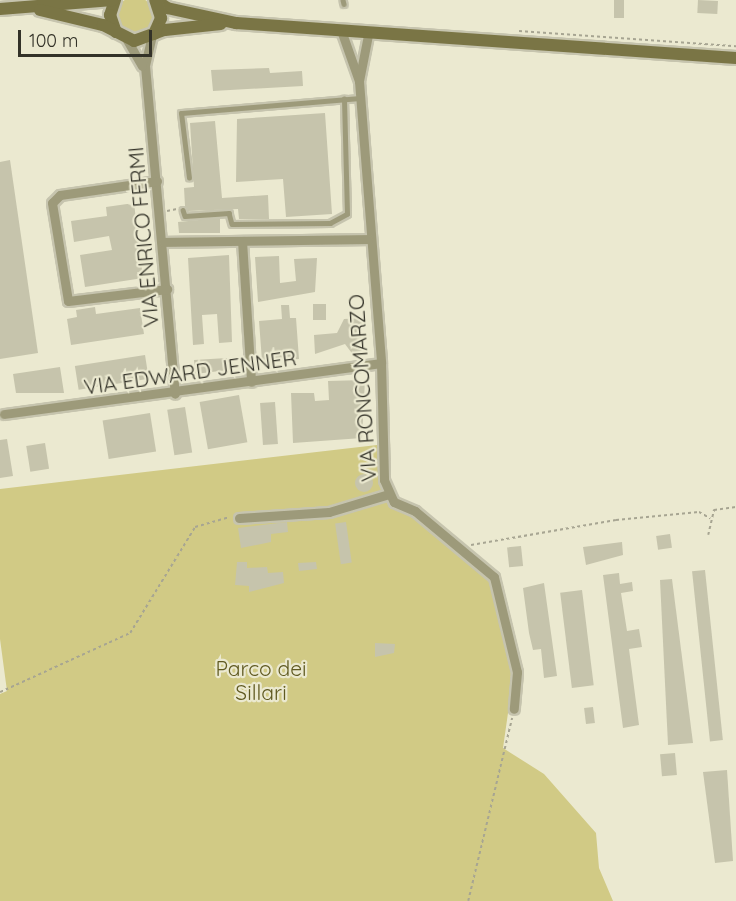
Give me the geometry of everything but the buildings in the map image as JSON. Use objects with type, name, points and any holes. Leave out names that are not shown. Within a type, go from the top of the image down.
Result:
[{"type":"street","points":[[0,9],[40,10],[114,0],[110,16],[120,36]]},
{"type":"street","points":[[153,35],[161,18],[155,0]]},
{"type":"street","points":[[155,0],[167,8],[236,23],[368,35],[736,58]]},
{"type":"street","points":[[40,10],[140,41],[153,35],[236,23]]},
{"type":"street","name":"VIA RONCOMARZO","points":[[342,33],[359,81]]},
{"type":"street","name":"VIA ENRICO FERMI","points":[[153,35],[146,77],[163,242],[175,394]]},
{"type":"street","name":"VIA RONCOMARZO","points":[[368,35],[359,81],[368,239],[381,363],[381,463],[389,494],[494,577],[517,672],[514,709]]},
{"type":"street","name":"VIA ENRICO FERMI","points":[[120,36],[136,52],[146,77]]},
{"type":"street","points":[[157,181],[60,195],[52,203],[68,301],[167,289]]},
{"type":"street","points":[[163,242],[368,239]]},
{"type":"street","points":[[242,241],[251,382]]},
{"type":"street","name":"VIA EDWARD JENNER","points":[[4,414],[175,394],[381,363]]},
{"type":"street","points":[[239,518],[338,510],[389,494]]},
{"type":"lane","points":[[189,178],[181,113],[360,98]]},
{"type":"lane","points":[[183,210],[185,216],[229,213],[232,224],[244,225],[330,223],[347,214],[344,99]]},
{"type":"path","points":[[515,31],[736,46]]},
{"type":"path","points":[[160,212],[183,210]]},
{"type":"path","points":[[708,535],[710,518],[714,510],[736,507]]},
{"type":"path","points":[[459,549],[550,528],[699,512],[710,518]]},
{"type":"path","points":[[0,692],[130,633],[195,527],[239,518]]},
{"type":"path","points":[[468,901],[514,709]]},
{"type":"green space","points":[[135,-3],[148,3],[154,16],[148,29],[135,35],[122,29],[116,16],[122,3]]},
{"type":"green space","name":"Parco dei Sillari","points":[[377,445],[385,494],[491,578],[514,671],[503,748],[544,774],[596,833],[599,868],[613,901],[0,901],[0,694],[7,691],[0,639],[0,489]]}]
